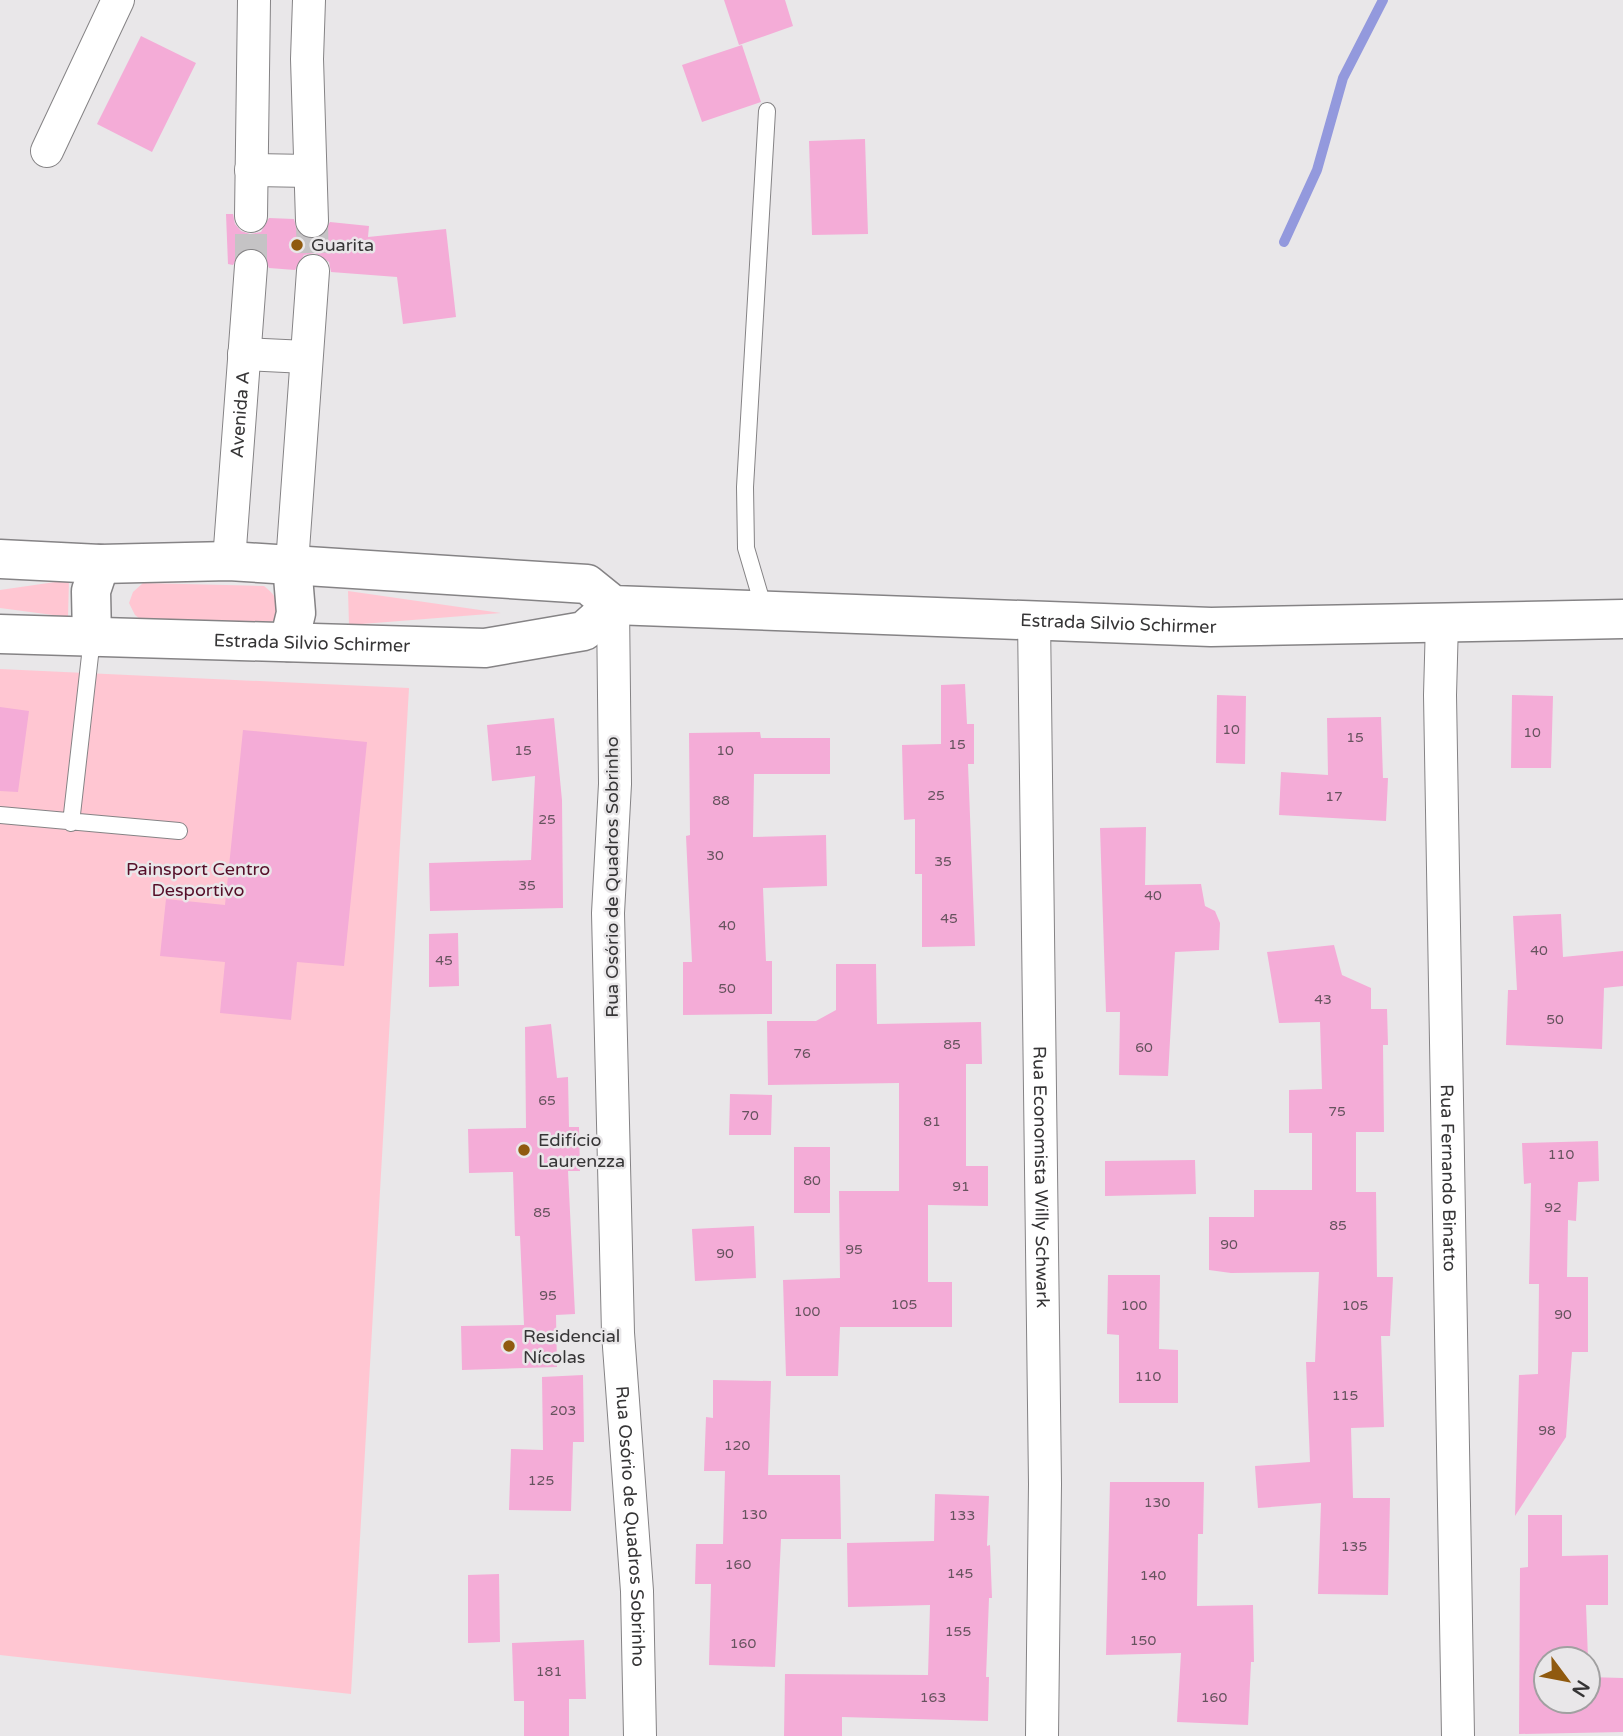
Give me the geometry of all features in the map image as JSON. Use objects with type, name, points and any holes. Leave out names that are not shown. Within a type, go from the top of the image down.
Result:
[{"type":"street","points":[[47,151],[118,0]]},
{"type":"street","points":[[251,216],[254,0]]},
{"type":"street","points":[[310,0],[307,59],[312,221]]},
{"type":"street","points":[[251,170],[310,171]]},
{"type":"street","name":"Avenida A","points":[[229,561],[251,266]]},
{"type":"street","points":[[289,642],[296,613],[292,564],[313,271]]},
{"type":"street","points":[[244,354],[306,357]]},
{"type":"street","points":[[0,559],[100,564],[229,561],[587,584],[613,605]]},
{"type":"street","points":[[92,638],[91,591],[100,564]]},
{"type":"street","name":"Estrada Silvio Schirmer","points":[[0,634],[485,648],[584,631],[613,605],[1211,627],[1623,620]]},
{"type":"street","name":"Rua Osório de Quadros Sobrinho","points":[[613,605],[615,783],[608,913],[618,1333],[637,1591],[640,1736]]},
{"type":"street","name":"Rua Economista Willy Schwark","points":[[1034,619],[1045,1484],[1042,1736]]},
{"type":"street","name":"Rua Fernando Binatto","points":[[1443,622],[1441,737],[1458,1736]]},
{"type":"lane","points":[[765,610],[746,548],[745,487],[767,111]]},
{"type":"lane","points":[[71,823],[92,638]]},
{"type":"lane","points":[[0,815],[179,831]]},
{"type":"green space","points":[[69,580],[68,617],[0,608],[0,590]]},
{"type":"green space","points":[[143,583],[264,586],[276,600],[276,619],[263,626],[145,623],[135,615],[129,603],[133,592]]},
{"type":"green space","points":[[348,591],[501,613],[349,625]]},
{"type":"green space","name":"Painsport Centro Desportivo","points":[[0,669],[409,688],[351,1694],[0,1655]]},
{"type":"building","points":[[724,0],[785,0],[793,26],[739,45]]},
{"type":"building","points":[[141,36],[196,63],[152,152],[97,124]]},
{"type":"building","points":[[742,45],[761,102],[702,122],[682,65]]},
{"type":"building","points":[[865,139],[868,234],[812,235],[809,141]]},
{"type":"building","points":[[226,214],[233,214],[235,224],[241,231],[250,234],[261,232],[269,218],[294,219],[297,231],[312,239],[322,236],[330,222],[369,226],[368,237],[446,229],[456,317],[403,324],[397,277],[331,272],[329,262],[315,253],[304,255],[295,270],[269,268],[262,251],[252,248],[242,250],[233,265],[228,264]]},
{"type":"building","points":[[965,684],[967,724],[974,724],[974,764],[968,764],[975,946],[922,947],[922,874],[915,874],[915,819],[904,820],[902,745],[941,744],[941,685]]},
{"type":"building","points":[[1217,695],[1246,696],[1245,764],[1216,763]]},
{"type":"building","points":[[1512,695],[1553,696],[1551,768],[1511,768]]},
{"type":"building","points":[[0,707],[29,711],[18,792],[0,791]]},
{"type":"building","points":[[1381,717],[1383,778],[1388,778],[1386,821],[1279,815],[1281,772],[1328,775],[1327,718]]},
{"type":"building","points":[[554,718],[562,800],[563,908],[430,911],[429,863],[531,860],[535,776],[492,781],[487,725]]},
{"type":"building","points":[[243,730],[367,742],[344,966],[297,962],[291,1020],[220,1013],[225,962],[160,956],[166,899],[225,905]]},
{"type":"building","points":[[760,732],[761,738],[830,738],[830,774],[754,774],[753,837],[826,835],[827,886],[763,888],[766,961],[772,961],[772,1014],[683,1015],[683,962],[692,962],[686,836],[690,835],[689,733]]},
{"type":"building","points":[[1146,827],[1145,885],[1201,884],[1205,906],[1215,911],[1220,923],[1219,950],[1175,952],[1168,1076],[1119,1075],[1120,1012],[1106,1012],[1100,828]]},
{"type":"building","points":[[1561,914],[1563,957],[1623,951],[1623,986],[1604,988],[1602,1049],[1506,1045],[1508,990],[1517,990],[1513,916]]},
{"type":"building","points":[[458,933],[459,986],[429,987],[429,934]]},
{"type":"building","points":[[1334,945],[1342,975],[1371,988],[1371,1009],[1387,1009],[1388,1045],[1383,1045],[1384,1132],[1356,1132],[1356,1192],[1376,1192],[1377,1277],[1393,1277],[1390,1336],[1381,1336],[1384,1427],[1351,1428],[1353,1498],[1390,1498],[1388,1595],[1318,1594],[1321,1503],[1258,1508],[1255,1466],[1310,1462],[1306,1362],[1315,1362],[1319,1272],[1231,1273],[1209,1270],[1209,1217],[1254,1217],[1254,1190],[1312,1190],[1312,1133],[1289,1133],[1289,1090],[1322,1089],[1320,1022],[1279,1023],[1267,952]]},
{"type":"building","points":[[836,964],[876,964],[877,1024],[981,1022],[982,1064],[966,1064],[966,1166],[988,1166],[988,1206],[928,1205],[928,1282],[952,1282],[952,1327],[840,1327],[838,1376],[786,1376],[783,1280],[840,1278],[839,1191],[899,1191],[899,1083],[768,1085],[767,1021],[816,1021],[836,1010]]},
{"type":"building","points":[[551,1024],[557,1078],[568,1077],[569,1127],[579,1127],[580,1171],[568,1171],[575,1314],[556,1315],[557,1367],[462,1370],[461,1326],[524,1325],[520,1236],[515,1236],[513,1172],[469,1173],[468,1129],[526,1128],[525,1027]]},
{"type":"building","points":[[730,1094],[772,1095],[771,1135],[729,1135]]},
{"type":"building","points":[[1598,1141],[1599,1181],[1578,1182],[1576,1221],[1568,1220],[1567,1277],[1588,1277],[1588,1352],[1572,1352],[1566,1437],[1515,1516],[1519,1375],[1538,1374],[1539,1284],[1529,1284],[1531,1183],[1524,1184],[1522,1143]]},
{"type":"building","points":[[794,1147],[830,1147],[830,1213],[794,1213]]},
{"type":"building","points":[[1195,1160],[1196,1194],[1105,1196],[1105,1161]]},
{"type":"building","points":[[754,1226],[756,1278],[695,1281],[692,1229]]},
{"type":"building","points":[[1108,1275],[1160,1275],[1159,1349],[1178,1350],[1178,1403],[1119,1403],[1119,1335],[1107,1334]]},
{"type":"building","points":[[583,1375],[584,1442],[573,1442],[571,1511],[509,1510],[511,1449],[543,1450],[542,1377]]},
{"type":"building","points":[[713,1380],[771,1381],[768,1475],[840,1475],[841,1539],[781,1539],[775,1667],[709,1665],[711,1584],[695,1584],[696,1544],[723,1544],[725,1471],[704,1471],[706,1417],[713,1418]]},
{"type":"building","points":[[1110,1482],[1204,1482],[1203,1534],[1198,1534],[1197,1606],[1253,1605],[1254,1662],[1251,1662],[1248,1725],[1177,1722],[1181,1653],[1106,1655]]},
{"type":"building","points":[[935,1494],[989,1496],[987,1546],[990,1545],[992,1598],[989,1598],[986,1677],[989,1677],[988,1721],[842,1717],[842,1736],[784,1736],[785,1674],[928,1675],[930,1605],[848,1607],[847,1543],[934,1541]]},
{"type":"building","points":[[1528,1515],[1562,1515],[1562,1556],[1608,1555],[1608,1605],[1586,1605],[1587,1645],[1532,1645],[1532,1715],[1602,1715],[1602,1677],[1623,1678],[1623,1732],[1519,1734],[1520,1568],[1528,1567]]},
{"type":"building","points":[[499,1574],[500,1642],[468,1643],[468,1575]]},
{"type":"building","points":[[584,1640],[586,1699],[569,1699],[569,1736],[524,1736],[524,1701],[514,1701],[512,1643]]},
{"type":"waterway","points":[[1284,242],[1317,170],[1343,78],[1383,0]]},
{"type":"tunnel","points":[[251,216],[251,266]]},
{"type":"tunnel","points":[[312,221],[313,271]]},
{"type":"place","name":"Guarita","points":[[297,245]]},
{"type":"place","name":"Edifício Laurenzza","points":[[524,1150]]},
{"type":"place","name":"Residencial Nícolas","points":[[509,1346]]}]
